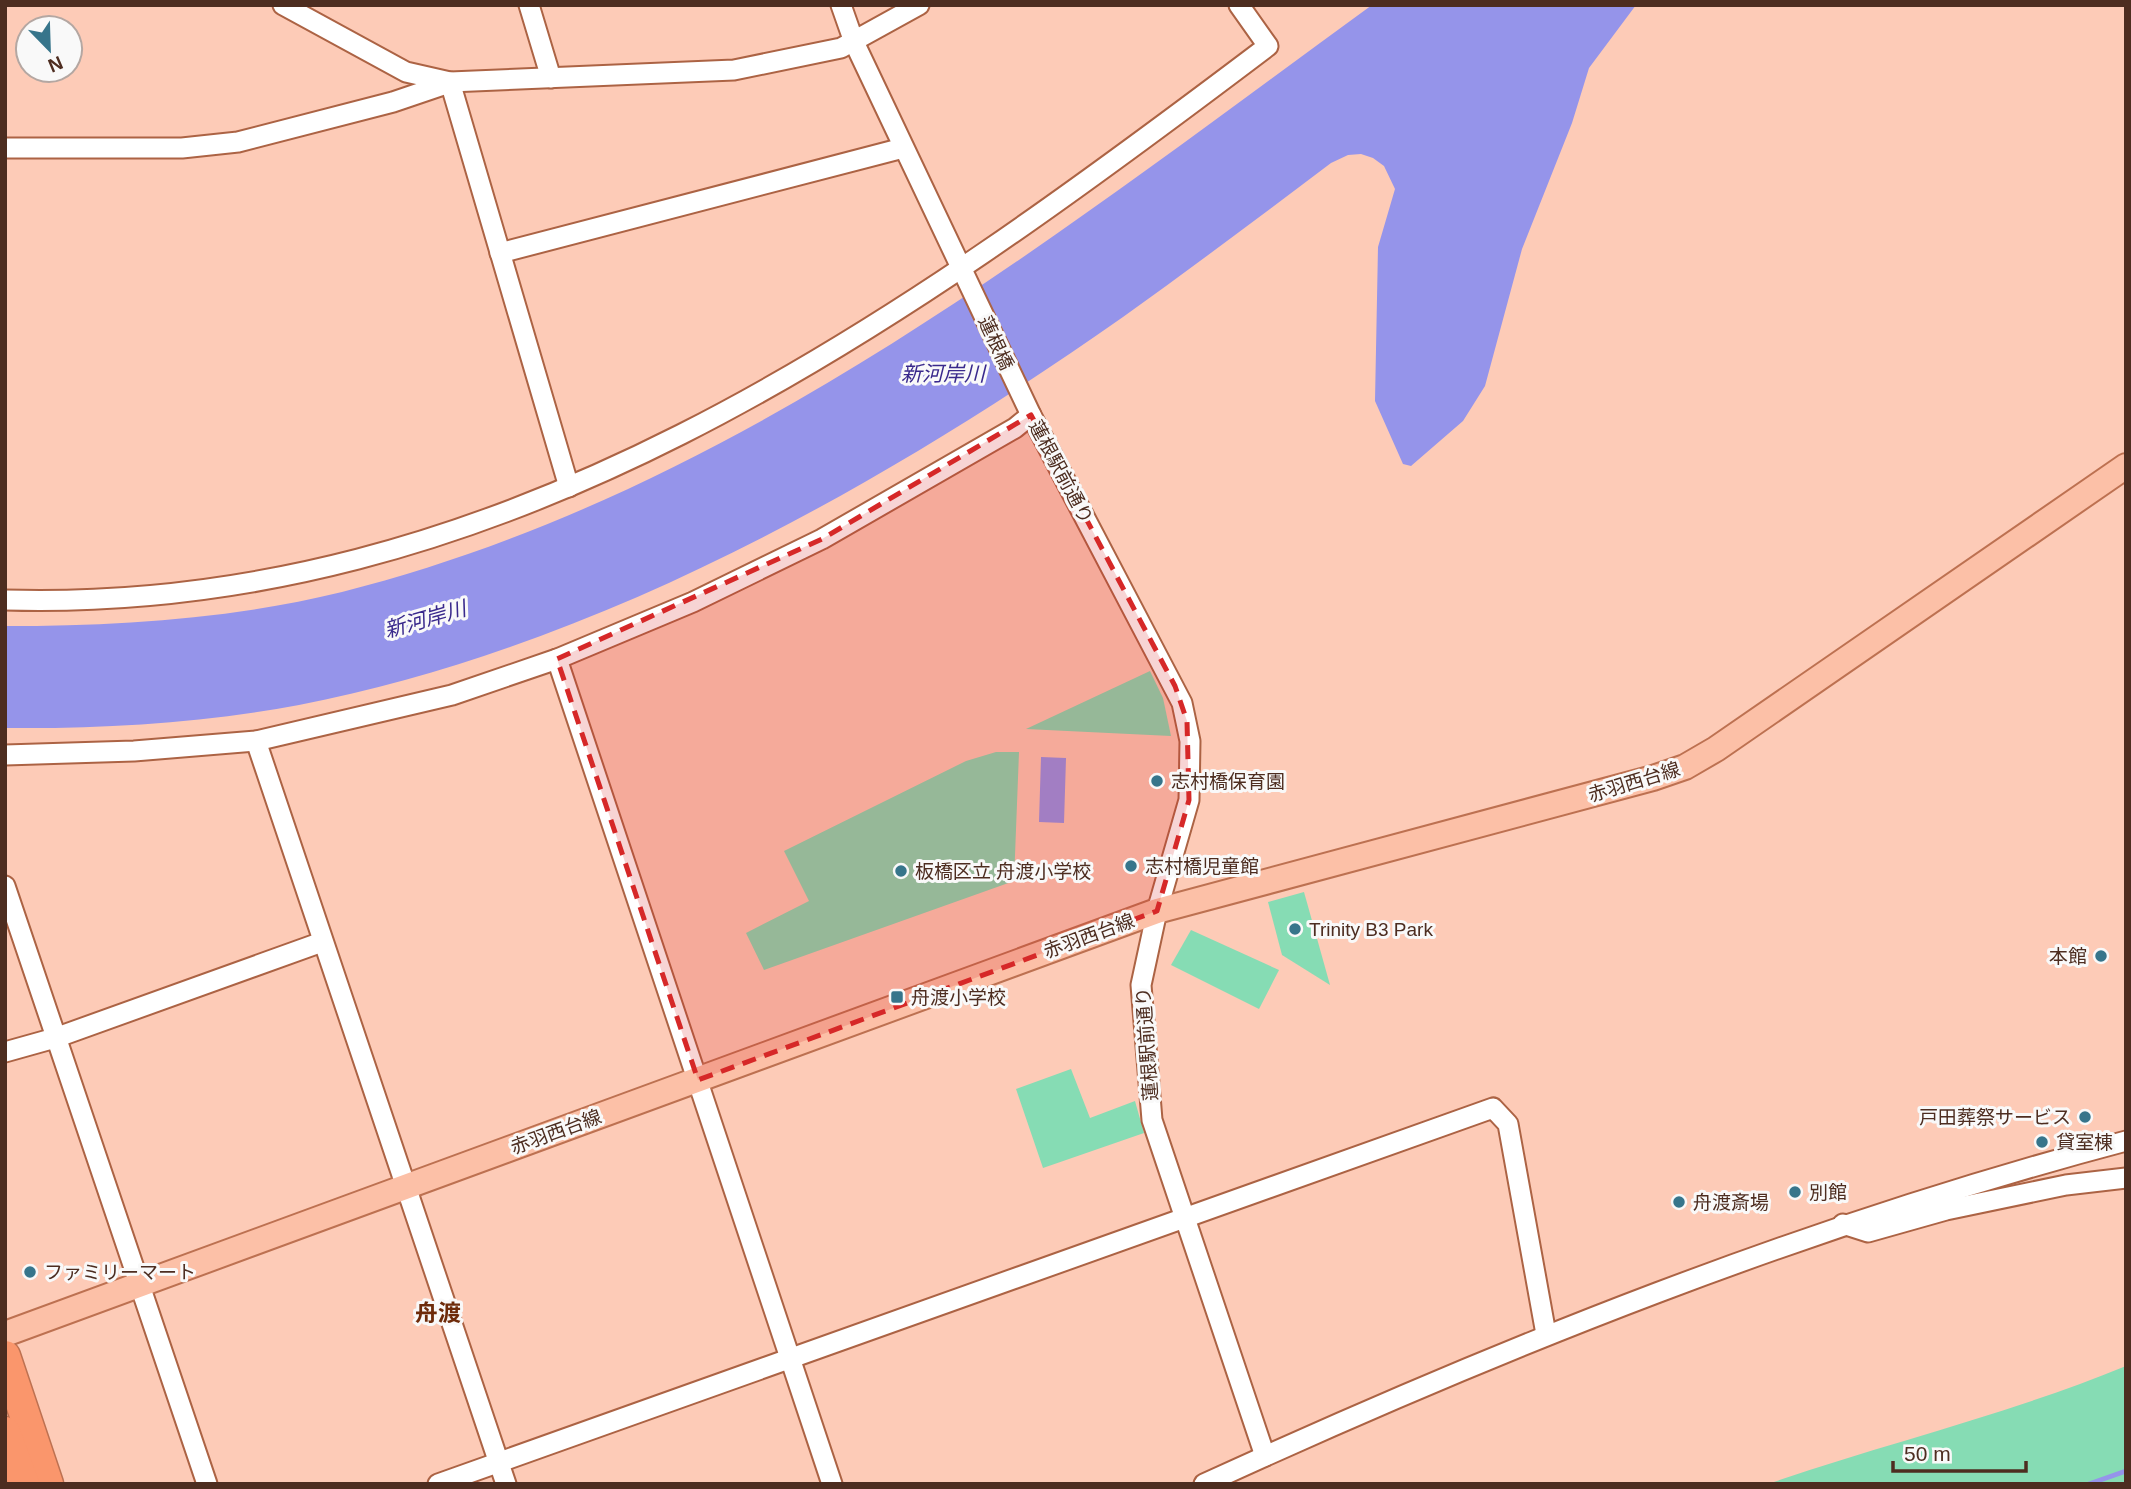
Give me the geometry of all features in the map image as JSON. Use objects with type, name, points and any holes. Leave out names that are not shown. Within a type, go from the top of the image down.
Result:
[{"type":"highway","points":[[10,1367],[48,1484]]},
{"type":"highway","points":[[10,1367],[55,1449],[68,1484]]},
{"type":"highway","points":[[5,1432],[24,1484]]},
{"type":"main road","name":"赤羽西台線","points":[[5,1334],[1157,911],[1639,782],[1685,767],[1716,749],[2126,466]]},
{"type":"street","points":[[283,5],[406,72],[450,82],[734,70],[790,60],[854,42],[919,5]]},
{"type":"street","points":[[529,5],[551,78]]},
{"type":"street","points":[[841,5],[854,42],[964,274]]},
{"type":"street","points":[[5,600],[43,601],[173,594],[315,572],[444,536],[657,448],[738,406],[964,274],[1268,46],[1239,5]]},
{"type":"street","points":[[5,148],[182,148],[238,142],[393,102],[450,82]]},
{"type":"street","points":[[450,82],[569,486]]},
{"type":"street","points":[[500,253],[904,148]]},
{"type":"street","name":"蓮根橋","points":[[964,274],[1029,411]]},
{"type":"street","points":[[5,755],[111,752],[256,741],[452,695],[557,659],[693,602],[822,539],[1015,428],[1029,411]]},
{"type":"street","name":"蓮根駅前通り","points":[[1029,411],[1175,685],[1187,721],[1191,760],[1189,800],[1157,911],[1141,985],[1152,1120],[1265,1456]]},
{"type":"street","points":[[557,659],[832,1484]]},
{"type":"street","points":[[256,741],[506,1484]]},
{"type":"street","points":[[5,886],[207,1484]]},
{"type":"street","points":[[5,1052],[55,1038],[322,942]]},
{"type":"street","points":[[438,1484],[1493,1108],[1507,1124],[1546,1334]]},
{"type":"street","points":[[1204,1484],[1546,1334],[1843,1224],[2126,1142]]},
{"type":"street","points":[[1843,1224],[1868,1232],[1946,1210],[2066,1185],[2126,1178]]},
{"type":"highlighted area","points":[[1031,415],[1175,686],[1187,721],[1189,800],[1157,911],[698,1080],[557,659],[822,539]]},
{"type":"green space","points":[[1150,671],[1163,698],[1171,736],[1026,729]]},
{"type":"green space","points":[[996,752],[1019,752],[1014,881],[764,970],[746,933],[809,901],[784,851],[966,761]]},
{"type":"green space","name":"Trinity B3 Park","points":[[1304,892],[1330,985],[1282,955],[1268,902]]},
{"type":"green space","points":[[1191,930],[1279,970],[1259,1009],[1171,965]]},
{"type":"green space","points":[[1071,1069],[1090,1118],[1135,1101],[1144,1133],[1043,1168],[1016,1089]]},
{"type":"green space","points":[[2126,1366],[2126,1484],[1768,1484],[1993,1414]]},
{"type":"water","name":"新河岸川","points":[[1372,5],[1636,5],[1589,68],[1572,123],[1522,249],[1485,386],[1463,421],[1411,466],[1403,464],[1375,401],[1378,247],[1395,189],[1384,166],[1373,158],[1361,154],[1348,155],[1331,163],[1123,317],[933,442],[833,500],[730,554],[625,602],[518,644],[409,679],[299,705],[153,724],[5,728],[5,626],[175,619],[301,601],[342,592],[485,548],[623,491],[755,424],[884,349],[1009,267],[1131,181]]},
{"type":"water","points":[[1041,757],[1066,758],[1064,823],[1039,822]]},
{"type":"waterway","points":[[2089,1484],[2126,1471]]},
{"type":"place","name":"志村橋保育園","points":[[1157,781]]},
{"type":"place","name":"志村橋児童館","points":[[1131,866]]},
{"type":"place","name":"板橋区立 舟渡小学校","points":[[901,871]]},
{"type":"place","name":"Trinity B3 Park","points":[[1295,929]]},
{"type":"place","name":"本館","points":[[2101,956]]},
{"type":"place","name":"舟渡小学校","points":[[897,997]]},
{"type":"place","name":"戸田葬祭サービス","points":[[2085,1117]]},
{"type":"place","name":"貸室棟","points":[[2042,1142]]},
{"type":"place","name":"別館","points":[[1795,1192]]},
{"type":"place","name":"舟渡斎場","points":[[1679,1202]]},
{"type":"place","name":"ファミリーマート","points":[[30,1272]]},
{"type":"district","name":"舟渡","points":[[438,1313]]}]
